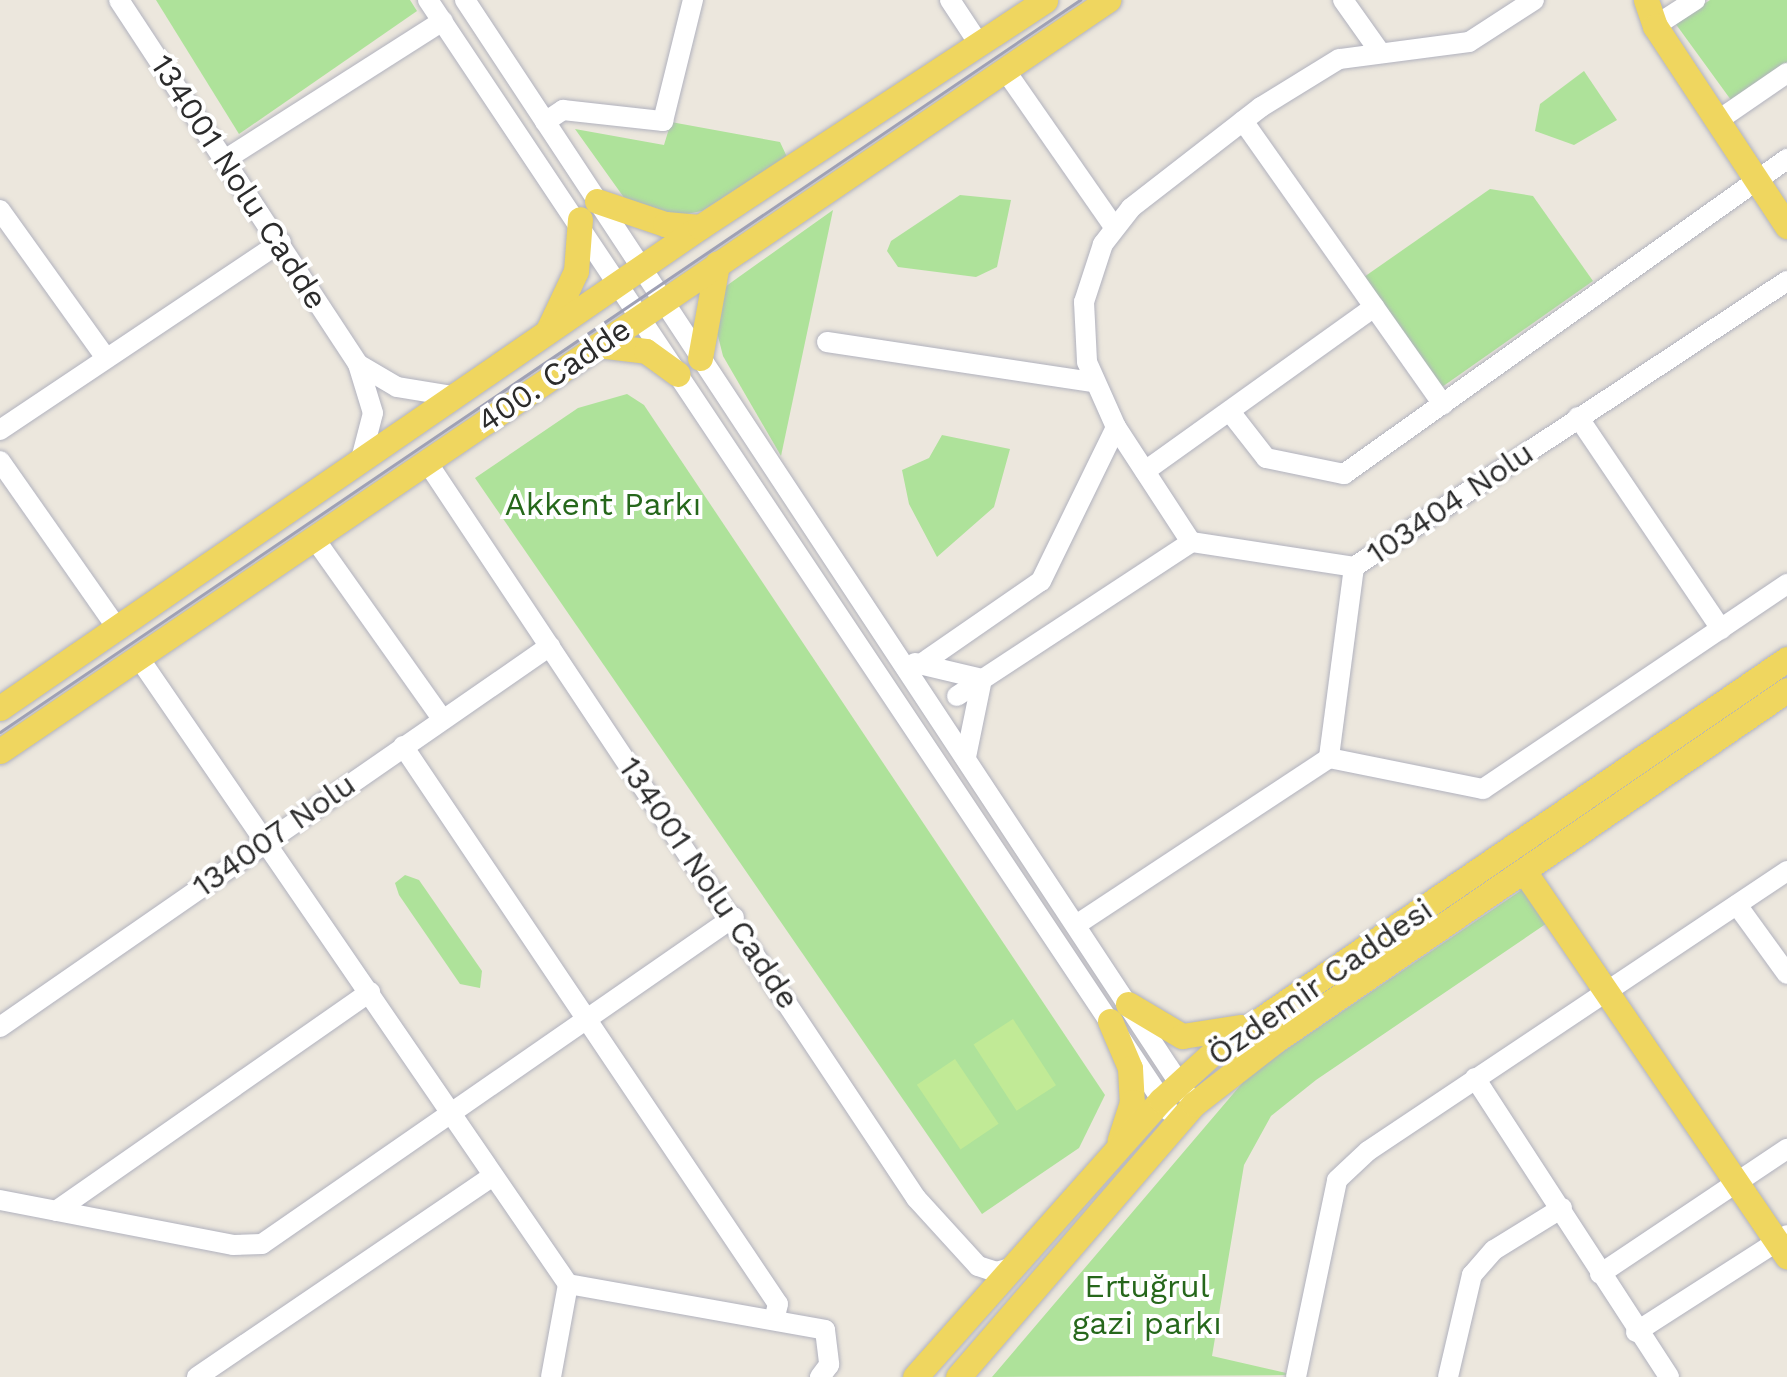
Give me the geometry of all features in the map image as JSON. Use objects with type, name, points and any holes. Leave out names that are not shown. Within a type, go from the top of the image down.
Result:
[{"type":"main road","name":"400. Cadde","points":[[0,708],[642,266],[1044,0]]},
{"type":"main road","name":"400. Cadde","points":[[0,751],[1108,0]]},
{"type":"main road","points":[[1628,0],[1656,26]]},
{"type":"main road","points":[[1646,0],[1656,26],[1787,226]]},
{"type":"main road","points":[[546,332],[576,271],[589,210],[700,227]]},
{"type":"main road","points":[[700,358],[718,264]]},
{"type":"main road","points":[[598,345],[646,351],[678,374]]},
{"type":"main road","name":"Özdemir Caddesi","points":[[958,1377],[1177,1102],[1256,1022],[1787,659]]},
{"type":"main road","name":"Özdemir Caddesi","points":[[915,1377],[1116,1151],[1177,1102],[1526,874],[1787,690]]},
{"type":"main road","points":[[1526,874],[1737,1183],[1784,1244]]},
{"type":"main road","points":[[1120,1013],[1182,1036],[1256,1022]]},
{"type":"main road","points":[[1116,1151],[1132,1102],[1120,1013]]},
{"type":"street","name":"134001 Nolu Cadde","points":[[119,0],[358,364],[373,412],[362,459]]},
{"type":"street","points":[[428,0],[589,210],[642,266],[1076,925],[1120,1013]]},
{"type":"street","points":[[465,0],[546,122],[620,281],[678,374],[1120,1013],[1177,1102]]},
{"type":"street","points":[[546,122],[563,110],[662,121],[692,0]]},
{"type":"street","points":[[950,0],[980,44]]},
{"type":"street","points":[[1343,0],[1380,52]]},
{"type":"street","points":[[957,696],[1192,542],[1116,427],[1093,382],[1083,342],[1084,302],[1114,227],[1243,121],[1338,59],[1380,52],[1434,52],[1469,42],[1534,0]]},
{"type":"street","points":[[1656,26],[1695,0]]},
{"type":"street","points":[[226,159],[444,21]]},
{"type":"street","points":[[1004,70],[1114,227]]},
{"type":"street","points":[[1716,120],[1787,74]]},
{"type":"street","points":[[1243,121],[1443,404]]},
{"type":"street","points":[[1230,413],[1266,458],[1344,474],[1787,159]]},
{"type":"street","points":[[0,210],[8,237],[106,358]]},
{"type":"street","points":[[0,430],[281,242]]},
{"type":"street","name":"103404 Nolu","points":[[1192,542],[1354,568],[1787,281]]},
{"type":"street","points":[[1145,471],[1374,307]]},
{"type":"street","points":[[828,342],[1093,382]]},
{"type":"street","name":"134001 Nolu Cadde","points":[[358,364],[397,387],[452,396]]},
{"type":"street","points":[[1578,417],[1721,629]]},
{"type":"street","points":[[922,664],[1041,581],[1116,427]]},
{"type":"street","points":[[0,461],[117,628]]},
{"type":"street","name":"134001 Nolu Cadde","points":[[427,462],[734,917],[916,1198],[978,1266],[996,1272],[1014,1267]]},
{"type":"street","points":[[314,538],[442,719]]},
{"type":"street","points":[[1329,758],[1354,568]]},
{"type":"street","points":[[1076,925],[1329,758],[1442,786],[1483,789],[1787,584]]},
{"type":"street","name":"134007 Nolu","points":[[0,1028],[550,646]]},
{"type":"street","points":[[139,658],[262,844],[370,992],[568,1284],[551,1377]]},
{"type":"street","points":[[900,658],[982,679]]},
{"type":"street","points":[[966,757],[982,679]]},
{"type":"street","points":[[403,746],[778,1304],[776,1316]]},
{"type":"street","points":[[1294,1376],[1337,1180],[1368,1151],[1787,871]]},
{"type":"street","points":[[1738,905],[1787,974]]},
{"type":"street","points":[[0,1200],[233,1244],[262,1244],[734,917]]},
{"type":"street","points":[[56,1211],[370,992]]},
{"type":"street","points":[[1476,1078],[1562,1208],[1636,1332],[1669,1377]]},
{"type":"street","points":[[1600,1274],[1787,1149]]},
{"type":"street","points":[[197,1377],[493,1176]]},
{"type":"street","points":[[1448,1377],[1472,1275],[1494,1250],[1562,1208]]},
{"type":"street","points":[[1636,1332],[1784,1244]]},
{"type":"street","points":[[568,1284],[776,1316],[824,1330],[829,1365],[820,1377]]},
{"type":"green space","points":[[156,0],[410,0],[417,11],[239,134]]},
{"type":"green space","points":[[1710,0],[1787,0],[1787,62],[1731,100],[1675,23]]},
{"type":"green space","points":[[1584,71],[1617,120],[1574,145],[1535,131],[1540,104]]},
{"type":"green space","points":[[671,122],[780,142],[787,157],[702,211],[671,217],[625,199],[575,129],[664,145]]},
{"type":"green space","points":[[1490,189],[1533,196],[1593,281],[1442,387],[1364,277]]},
{"type":"green space","points":[[960,195],[1011,200],[997,267],[976,277],[898,267],[887,251],[891,241]]},
{"type":"green space","points":[[833,210],[781,456],[723,356],[715,324],[722,289]]},
{"type":"green space","name":"Akkent Parkı","points":[[627,394],[644,405],[1105,1095],[1079,1148],[982,1214],[475,478],[578,408]]},
{"type":"green space","points":[[942,435],[1010,449],[994,507],[937,557],[909,504],[902,470],[929,458]]},
{"type":"green space","points":[[405,875],[419,880],[482,971],[480,988],[460,984],[399,895],[395,883]]},
{"type":"green space","name":"Ertuğrul gazi parkı","points":[[1532,883],[1556,917],[1316,1080],[1271,1116],[1244,1165],[1212,1356],[1295,1375],[992,1377],[1250,1074]]},
{"type":"green space","points":[[1013,1019],[1056,1085],[1017,1111],[974,1045]]},
{"type":"green space","points":[[955,1059],[999,1124],[960,1149],[917,1085]]},
{"type":"tram line","points":[[0,732],[1080,0]]}]
